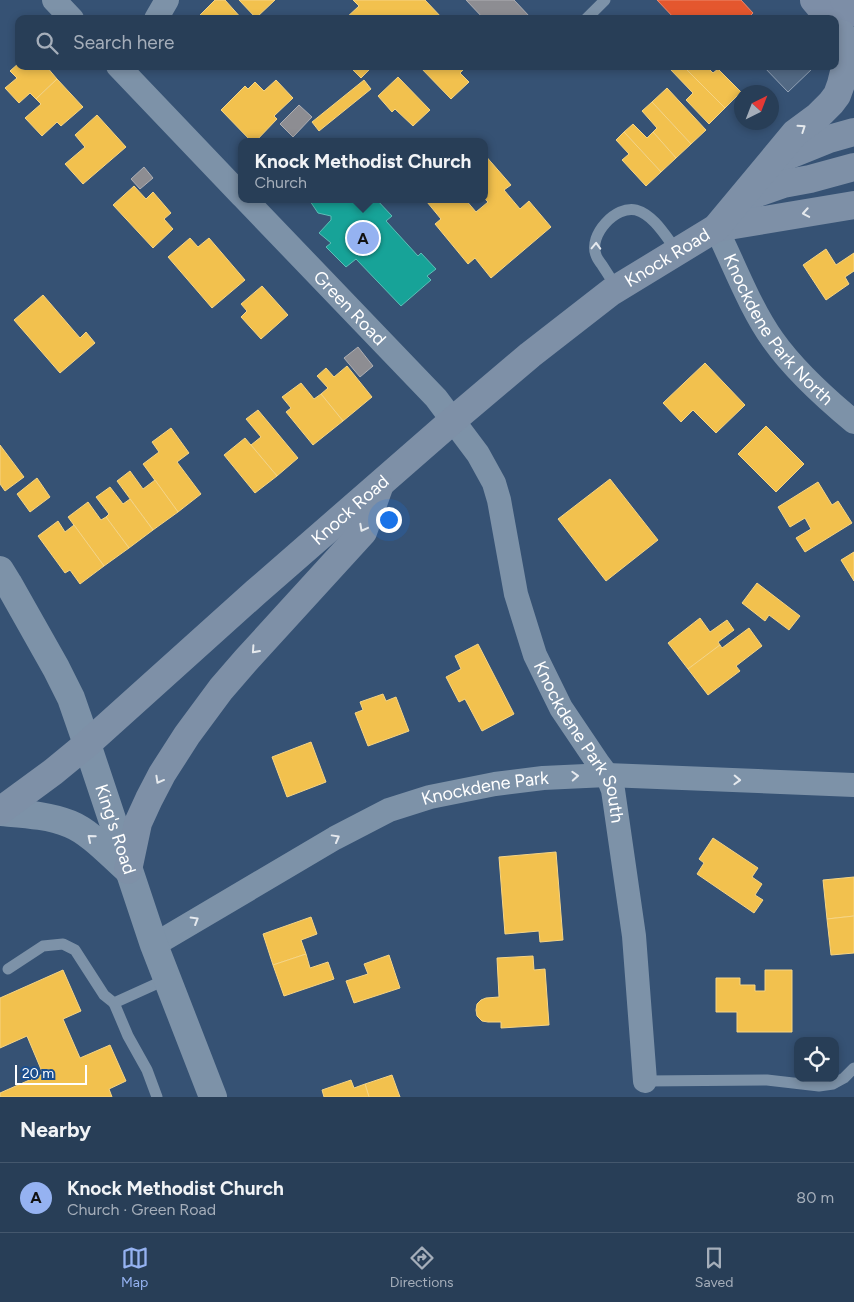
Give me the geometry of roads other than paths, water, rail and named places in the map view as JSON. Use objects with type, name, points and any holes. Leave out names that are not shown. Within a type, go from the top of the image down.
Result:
[{"type":"highway","points":[[769,164],[795,133],[818,116],[837,95],[847,60],[843,27]]},
{"type":"highway","name":"Knock Road","points":[[0,811],[87,744],[380,483],[530,355],[616,288],[716,228],[769,164],[829,139],[854,132]]},
{"type":"highway","points":[[741,199],[783,184],[854,167]]},
{"type":"highway","name":"Knock Road","points":[[716,228],[854,205]]},
{"type":"highway","points":[[128,870],[138,823],[148,799],[187,735],[221,689],[247,659],[363,532],[380,483]]},
{"type":"main road","points":[[814,0],[830,15]]},
{"type":"main road","points":[[843,27],[844,0]]},
{"type":"street","points":[[54,0],[68,15]]},
{"type":"street","points":[[158,15],[167,0]]},
{"type":"street","points":[[122,70],[238,192]]},
{"type":"street","name":"Green Road","points":[[249,203],[436,398],[452,421]]},
{"type":"street","name":"Knockdene Park North","points":[[716,228],[754,308],[773,340],[796,368],[834,406],[854,422]]},
{"type":"street","name":"Knockdene Park South","points":[[452,421],[478,454],[494,483],[499,500],[516,594],[535,655],[561,708],[607,775],[613,790],[634,936],[645,1081]]},
{"type":"street","name":"King's Road","points":[[0,570],[71,698],[154,945],[213,1097]]},
{"type":"street","name":"Knockdene Park","points":[[154,945],[335,838],[389,810],[430,797],[495,784],[543,778],[607,775],[854,785]]},
{"type":"street","points":[[0,811],[45,816],[70,824],[84,832],[128,870]]},
{"type":"lane","points":[[590,15],[605,0]]},
{"type":"lane","points":[[616,288],[596,256],[594,247],[602,227],[616,214],[635,210],[646,214],[677,250]]},
{"type":"lane","points":[[8,969],[44,946],[62,944],[75,950],[104,995],[114,1003],[157,1097]]},
{"type":"lane","points":[[114,1003],[167,980]]},
{"type":"lane","points":[[645,1081],[767,1080],[819,1086],[833,1084],[844,1078],[854,1068]]},
{"type":"place","name":"Knock Methodist Church","points":[[363,238]]}]
